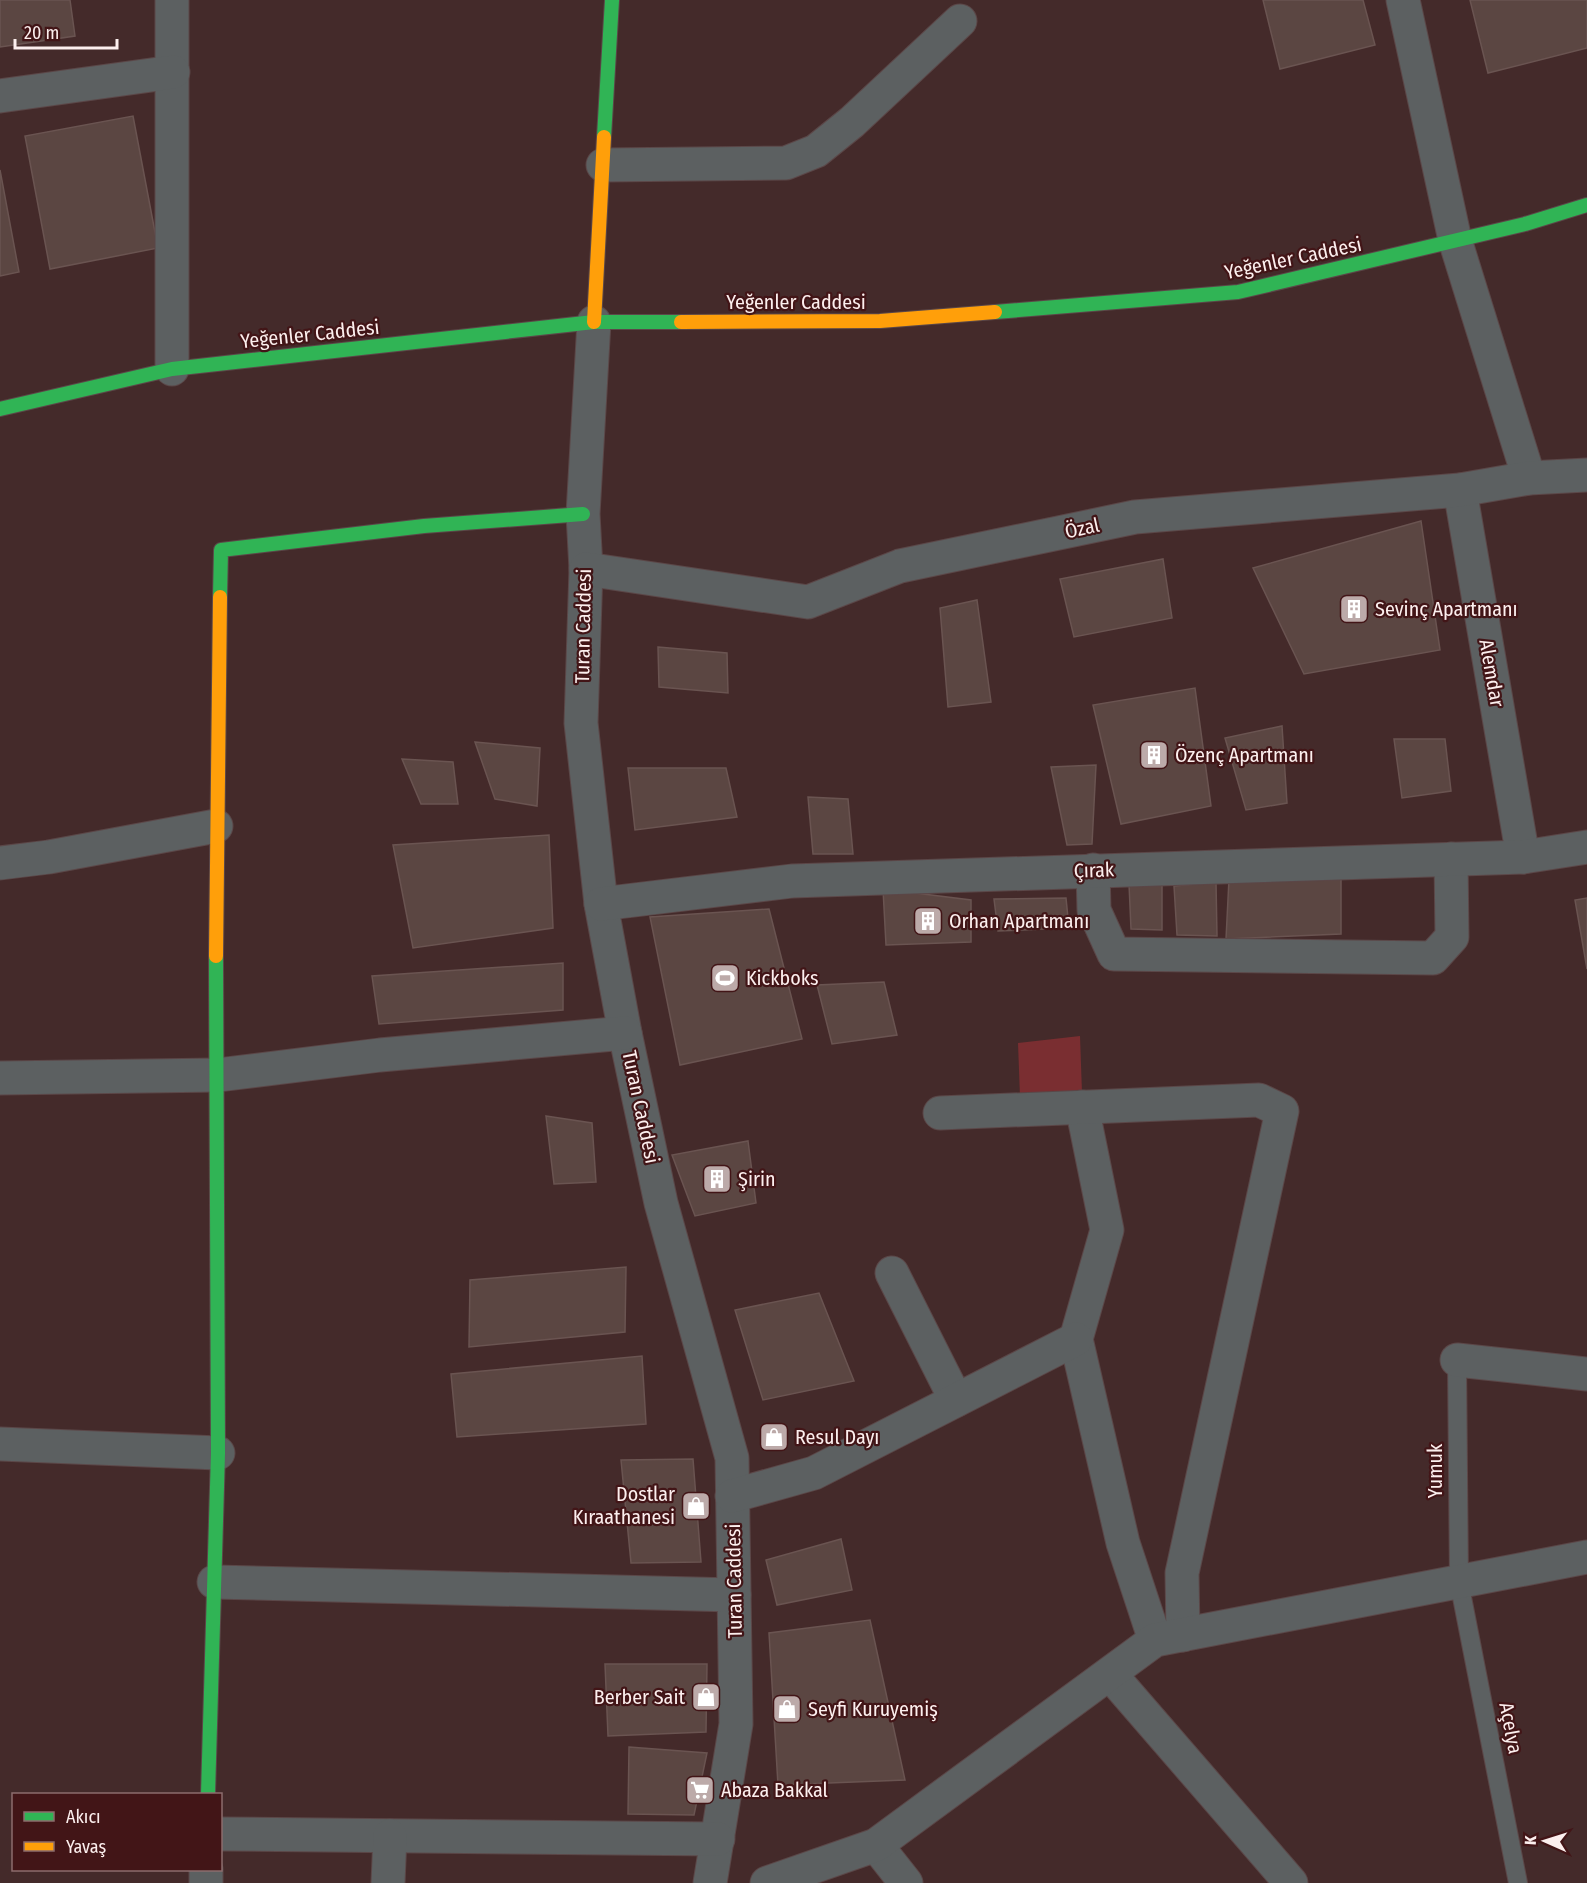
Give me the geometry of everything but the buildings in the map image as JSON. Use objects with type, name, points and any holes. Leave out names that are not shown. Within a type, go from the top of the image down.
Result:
[{"type":"street","points":[[172,0],[172,369]]},
{"type":"street","points":[[594,322],[612,0]]},
{"type":"street","points":[[1403,0],[1455,240],[1529,478]]},
{"type":"street","points":[[603,165],[786,163],[816,151],[852,122],[960,21]]},
{"type":"street","points":[[0,96],[172,72]]},
{"type":"street","name":"Yeğenler Caddesi","points":[[0,409],[172,369],[594,322],[879,321],[1238,292],[1455,240],[1587,205]]},
{"type":"street","name":"Turan Caddesi","points":[[594,322],[583,514],[586,570],[581,723],[601,904],[625,1033],[661,1203],[732,1458],[736,1724],[710,1883]]},
{"type":"street","name":"Özal","points":[[586,570],[808,602],[900,566],[1135,517],[1460,490],[1529,478],[1587,475]]},
{"type":"street","name":"Alemdar","points":[[1460,490],[1523,857]]},
{"type":"street","points":[[208,1793],[218,1453],[216,826],[220,550],[424,526],[583,514]]},
{"type":"street","points":[[0,862],[49,857],[216,826]]},
{"type":"street","name":"Çırak","points":[[601,904],[792,881],[1523,857],[1587,848]]},
{"type":"street","points":[[1093,870],[1094,910],[1114,954],[1432,958],[1452,937],[1451,859]]},
{"type":"street","points":[[0,1078],[218,1075],[380,1055],[625,1033]]},
{"type":"street","points":[[940,1113],[1260,1100],[1282,1111],[1169,1638]]},
{"type":"street","points":[[1082,1107],[1107,1230],[1076,1339],[1123,1543],[1169,1638]]},
{"type":"street","points":[[892,1273],[956,1400]]},
{"type":"street","points":[[732,1496],[814,1473],[1076,1339]]},
{"type":"street","points":[[1457,1360],[1587,1374]]},
{"type":"street","points":[[0,1444],[218,1453]]},
{"type":"street","points":[[767,1883],[876,1845],[1110,1674],[1169,1638],[1587,1557]]},
{"type":"street","points":[[214,1582],[734,1595]]},
{"type":"street","points":[[1110,1674],[1291,1883]]},
{"type":"street","points":[[222,1834],[718,1839]]},
{"type":"street","points":[[388,1883],[390,1836]]},
{"type":"street","points":[[876,1845],[906,1883]]},
{"type":"lane","name":"Yumuk","points":[[1457,1360],[1459,1582]]},
{"type":"lane","name":"Açelya","points":[[1459,1582],[1518,1883]]},
{"type":"shaded area","points":[[1080,1036],[1082,1093],[1020,1097],[1018,1043]]},
{"type":"traffic: fast","points":[[604,137],[612,0]]},
{"type":"traffic: fast","points":[[995,312],[1238,292],[1525,224],[1587,205]]},
{"type":"traffic: fast","points":[[0,409],[172,369],[594,322],[681,322]]},
{"type":"traffic: fast","points":[[220,597],[221,550],[424,526],[583,514]]},
{"type":"traffic: fast","points":[[208,1793],[218,1453],[216,956]]},
{"type":"traffic: slow","points":[[594,322],[604,137]]},
{"type":"traffic: slow","points":[[681,322],[880,321],[995,312]]},
{"type":"traffic: slow","points":[[216,956],[220,597]]},
{"type":"place","name":"Sevinç Apartmanı","points":[[1354,609]]},
{"type":"place","name":"Özenç Apartmanı","points":[[1154,755]]},
{"type":"place","name":"Orhan Apartmanı","points":[[928,921]]},
{"type":"place","name":"Kickboks","points":[[725,978]]},
{"type":"place","name":"Şirin","points":[[717,1179]]},
{"type":"place","name":"Resul Dayı","points":[[774,1437]]},
{"type":"place","name":"Dostlar Kıraathanesi","points":[[696,1506]]},
{"type":"place","name":"Berber Sait","points":[[706,1697]]},
{"type":"place","name":"Seyfi Kuruyemiş","points":[[787,1709]]},
{"type":"place","name":"Abaza Bakkal","points":[[700,1790]]}]
